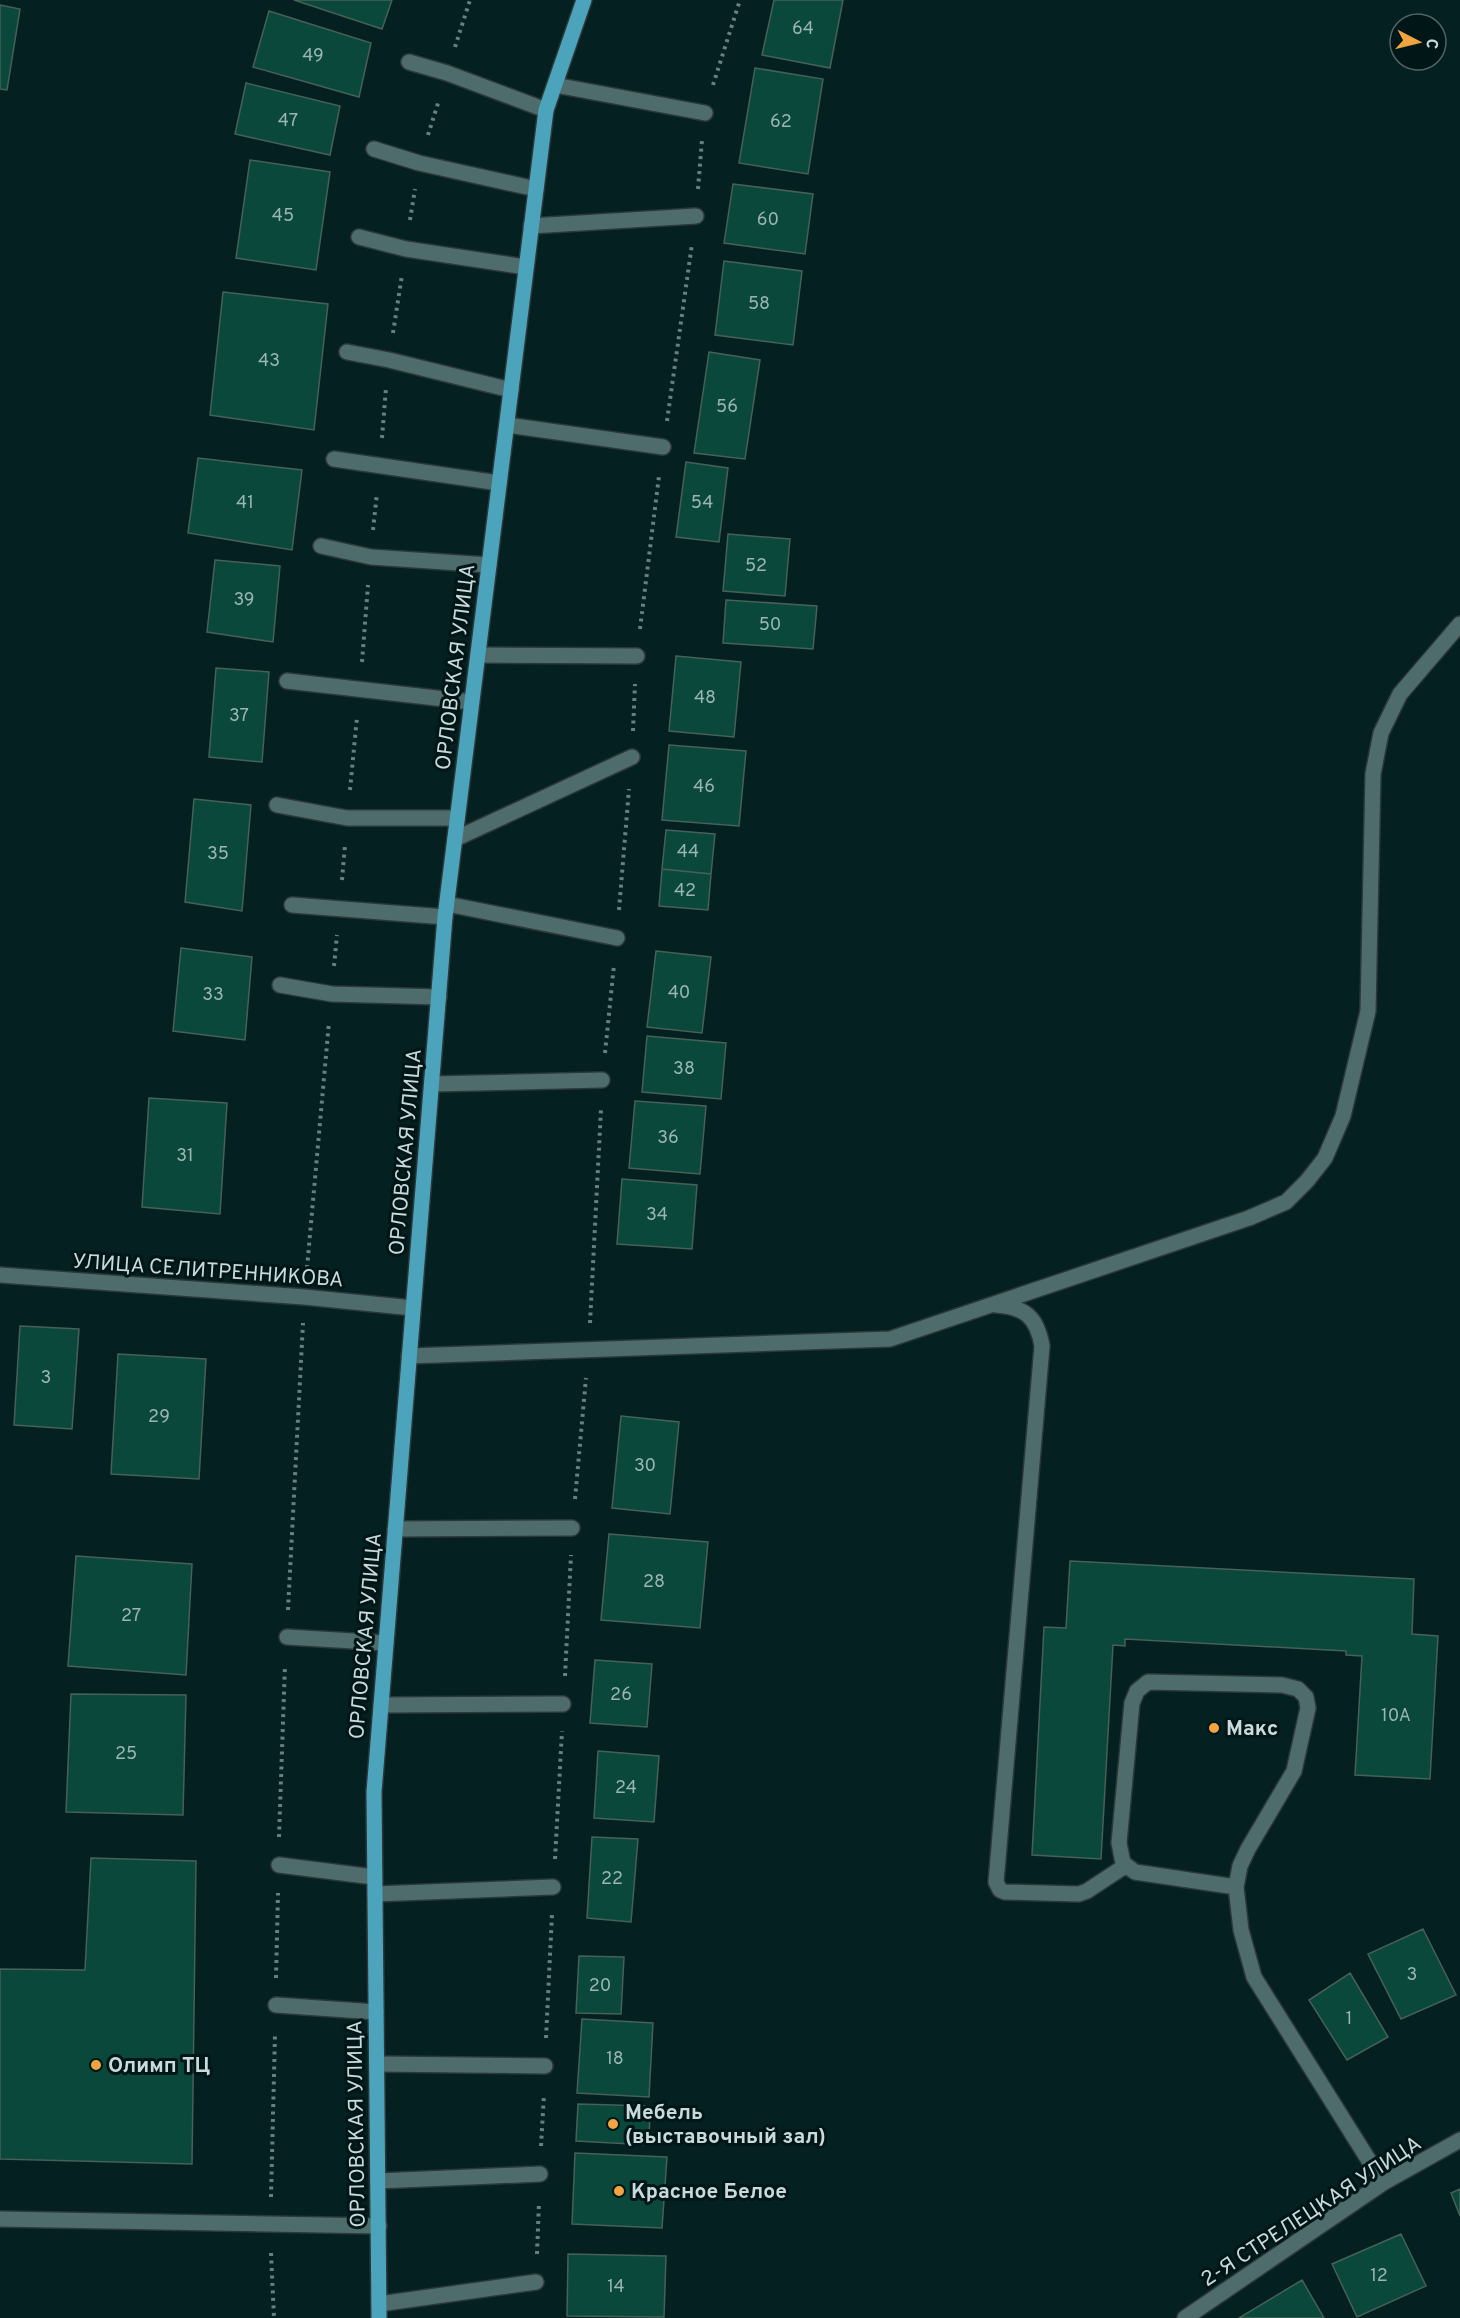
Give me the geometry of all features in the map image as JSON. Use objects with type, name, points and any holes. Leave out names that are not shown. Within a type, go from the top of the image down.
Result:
[{"type":"main road","name":"ОРЛОВСКАЯ УЛИЦА","points":[[379,2311],[374,1792],[446,910],[546,110],[584,0]]},
{"type":"street","points":[[409,62],[447,73],[546,110]]},
{"type":"street","points":[[555,85],[705,113]]},
{"type":"street","points":[[374,149],[419,163],[536,189]]},
{"type":"street","points":[[531,226],[696,216]]},
{"type":"street","points":[[359,237],[406,249],[526,267]]},
{"type":"street","points":[[347,352],[511,390]]},
{"type":"street","points":[[507,425],[663,447]]},
{"type":"street","points":[[333,459],[499,483]]},
{"type":"street","points":[[321,546],[371,557],[489,565]]},
{"type":"street","points":[[409,1356],[890,1339],[1249,1218],[1286,1202],[1325,1158],[1342,1116],[1368,1011],[1373,774],[1381,733],[1400,694],[1460,624]]},
{"type":"street","points":[[478,655],[637,656]]},
{"type":"street","points":[[287,681],[471,702]]},
{"type":"street","points":[[455,839],[632,758]]},
{"type":"street","points":[[277,804],[347,819],[457,818]]},
{"type":"street","points":[[292,905],[339,909],[446,910],[617,938]]},
{"type":"street","points":[[280,985],[332,994],[439,997]]},
{"type":"street","points":[[432,1084],[602,1080]]},
{"type":"street","name":"УЛИЦА СЕЛИТРЕННИКОВА","points":[[0,1275],[304,1297],[413,1308]]},
{"type":"street","points":[[992,1305],[1011,1306],[1027,1313],[1039,1331],[1042,1346],[996,1882],[1000,1890],[1005,1892],[1079,1894],[1125,1866]]},
{"type":"street","points":[[395,1529],[572,1528]]},
{"type":"street","points":[[286,1637],[386,1643]]},
{"type":"street","points":[[1236,1887],[1135,1872],[1125,1866],[1119,1854],[1132,1703],[1140,1688],[1152,1682],[1291,1686],[1306,1696],[1308,1708],[1298,1761],[1240,1866],[1236,1887],[1240,1930],[1254,1977],[1383,2183]]},
{"type":"street","points":[[381,1705],[563,1704]]},
{"type":"street","points":[[279,1865],[374,1876]]},
{"type":"street","points":[[375,1894],[554,1887]]},
{"type":"street","points":[[276,2005],[376,2012]]},
{"type":"street","points":[[377,2064],[545,2066]]},
{"type":"street","name":"2-Я СТРЕЛЕЦКАЯ УЛИЦА","points":[[1185,2318],[1383,2183],[1460,2140]]},
{"type":"street","points":[[378,2181],[540,2174]]},
{"type":"street","points":[[0,2219],[379,2226]]},
{"type":"street","points":[[379,2311],[536,2282]]},
{"type":"path","points":[[274,2318],[270,2224],[279,1865],[286,1637],[304,1297],[389,360],[419,163],[470,0]]},
{"type":"path","points":[[536,2282],[572,1528],[588,1350]]},
{"type":"building","points":[[294,0],[392,0],[382,29]]},
{"type":"building","points":[[774,0],[843,0],[830,68],[762,55]]},
{"type":"building","points":[[0,5],[20,9],[7,90],[0,89]]},
{"type":"building","points":[[269,11],[371,43],[359,97],[253,67]]},
{"type":"building","points":[[755,68],[823,79],[808,174],[739,163]]},
{"type":"building","points":[[246,83],[340,106],[330,155],[235,134]]},
{"type":"building","points":[[250,160],[330,172],[316,270],[236,258]]},
{"type":"building","points":[[733,184],[813,194],[805,254],[724,243]]},
{"type":"building","points":[[724,261],[802,271],[793,345],[715,335]]},
{"type":"building","points":[[223,292],[328,304],[314,430],[210,415]]},
{"type":"building","points":[[709,352],[760,360],[745,459],[694,453]]},
{"type":"building","points":[[198,458],[302,470],[292,550],[188,533]]},
{"type":"building","points":[[686,462],[728,468],[719,542],[676,537]]},
{"type":"building","points":[[728,534],[790,539],[785,596],[723,591]]},
{"type":"building","points":[[215,560],[280,566],[273,642],[207,632]]},
{"type":"building","points":[[726,600],[817,606],[813,649],[723,643]]},
{"type":"building","points":[[676,656],[741,662],[734,737],[669,731]]},
{"type":"building","points":[[216,668],[269,672],[262,762],[209,757]]},
{"type":"building","points":[[669,745],[746,751],[739,826],[662,820]]},
{"type":"building","points":[[194,799],[251,805],[242,911],[185,902]]},
{"type":"building","points":[[666,830],[715,834],[711,874],[662,869]]},
{"type":"building","points":[[662,869],[711,874],[708,910],[659,906]]},
{"type":"building","points":[[181,948],[252,957],[245,1040],[173,1031]]},
{"type":"building","points":[[656,951],[711,957],[702,1033],[647,1027]]},
{"type":"building","points":[[647,1036],[726,1043],[721,1099],[642,1092]]},
{"type":"building","points":[[149,1098],[227,1103],[220,1214],[142,1207]]},
{"type":"building","points":[[635,1101],[706,1106],[700,1174],[629,1168]]},
{"type":"building","points":[[622,1179],[697,1185],[692,1249],[617,1244]]},
{"type":"building","points":[[20,1326],[79,1329],[72,1429],[14,1425]]},
{"type":"building","points":[[118,1354],[206,1359],[199,1479],[111,1474]]},
{"type":"building","points":[[621,1416],[679,1422],[670,1514],[612,1508]]},
{"type":"building","points":[[609,1534],[708,1542],[700,1628],[601,1620]]},
{"type":"building","points":[[76,1556],[192,1564],[186,1675],[68,1666]]},
{"type":"building","points":[[1070,1561],[1414,1579],[1412,1634],[1438,1636],[1430,1779],[1355,1775],[1362,1656],[1346,1655],[1346,1651],[1125,1639],[1125,1646],[1113,1645],[1101,1859],[1032,1855],[1044,1627],[1066,1628]]},
{"type":"building","points":[[595,1660],[652,1664],[647,1727],[590,1723]]},
{"type":"building","points":[[71,1694],[186,1695],[183,1815],[66,1812]]},
{"type":"building","points":[[598,1751],[659,1756],[654,1822],[594,1818]]},
{"type":"building","points":[[592,1837],[638,1839],[631,1922],[587,1918]]},
{"type":"building","name":"Олимп ТЦ","points":[[91,1858],[196,1861],[192,2164],[0,2159],[0,1969],[85,1970]]},
{"type":"building","points":[[1423,1929],[1456,1995],[1401,2019],[1368,1954]]},
{"type":"building","points":[[579,1956],[624,1957],[621,2014],[576,2013]]},
{"type":"building","points":[[1350,1973],[1388,2037],[1347,2060],[1309,2000]]},
{"type":"building","points":[[582,2019],[653,2023],[649,2097],[577,2093]]},
{"type":"building","name":"Мебель (выставочный зал)","points":[[578,2104],[650,2106],[649,2145],[576,2141]]},
{"type":"building","name":"Красное Белое","points":[[575,2153],[667,2157],[662,2228],[572,2224]]},
{"type":"building","points":[[1460,2189],[1460,2216],[1451,2193]]},
{"type":"building","points":[[1401,2234],[1426,2286],[1357,2317],[1332,2264]]},
{"type":"building","points":[[568,2254],[666,2256],[664,2317],[567,2316]]},
{"type":"building","points":[[1302,2280],[1324,2318],[1239,2318]]},
{"type":"place","name":"Макс","points":[[1214,1728]]},
{"type":"place","name":"Олимп ТЦ","points":[[96,2065]]},
{"type":"place","name":"Мебель (выставочный зал)","points":[[613,2124]]},
{"type":"place","name":"Красное Белое","points":[[619,2191]]}]
